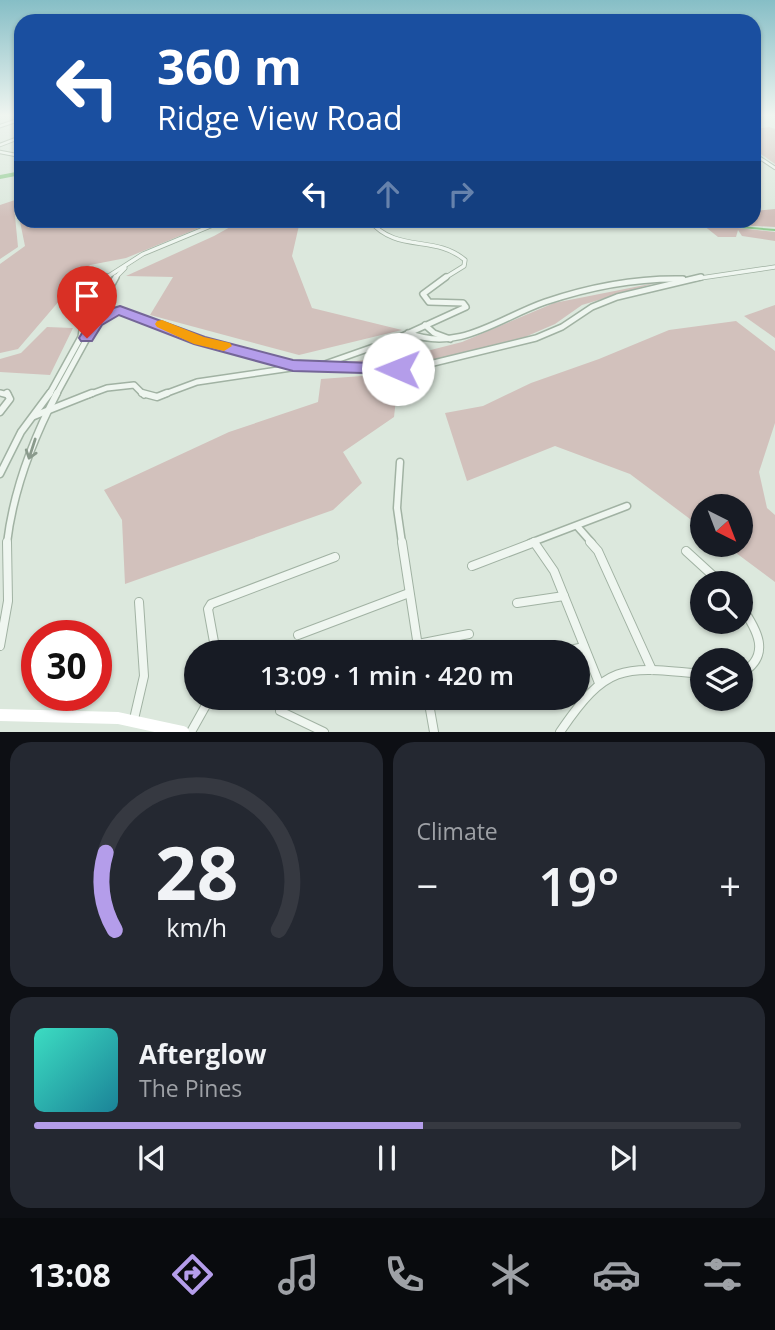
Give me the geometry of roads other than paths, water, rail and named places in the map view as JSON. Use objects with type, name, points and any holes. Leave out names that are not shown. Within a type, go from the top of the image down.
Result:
[{"type":"street","points":[[0,646],[8,601],[3,550],[9,533],[10,516],[45,414],[98,321],[106,290],[122,270],[138,260],[209,228]]},
{"type":"street","points":[[317,366],[408,333],[466,307],[463,303],[454,301],[429,302],[423,294],[429,287],[464,266],[466,260],[450,250],[391,239],[375,228]]},
{"type":"street","points":[[0,474],[15,442],[62,373],[81,337],[83,324],[80,318],[94,291],[116,270],[138,257],[174,244]]},
{"type":"street","points":[[34,416],[45,414],[105,387],[134,385],[144,396],[157,397],[197,382],[300,366],[398,369],[426,366],[536,338],[562,327],[604,301],[690,279],[775,267]]},
{"type":"street","points":[[408,333],[424,341],[453,340],[556,298],[644,279],[690,279]]},
{"type":"street","points":[[82,314],[101,309],[120,310],[200,341],[300,366]]},
{"type":"street","points":[[83,324],[98,321],[120,310]]},
{"type":"street","points":[[425,324],[434,333],[453,340]]},
{"type":"street","points":[[0,393],[7,393],[10,399],[0,412]]},
{"type":"street","points":[[400,462],[397,508],[417,640]]},
{"type":"street","points":[[472,566],[627,506]]},
{"type":"street","points":[[577,526],[598,551],[652,670]]},
{"type":"street","points":[[0,537],[9,533]]},
{"type":"street","points":[[534,542],[549,562],[581,640]]},
{"type":"street","points":[[686,551],[708,571]]},
{"type":"street","points":[[214,640],[208,609],[211,604],[335,557]]},
{"type":"street","points":[[298,635],[409,593]]},
{"type":"street","points":[[517,603],[564,596]]},
{"type":"street","points":[[134,719],[143,697],[145,682],[139,602]]},
{"type":"street","points":[[753,624],[760,639],[760,654],[753,666]]},
{"type":"street","points":[[447,640],[469,634]]},
{"type":"street","points":[[590,661],[599,682]]},
{"type":"street","points":[[560,732],[599,682],[633,672],[652,670],[690,673]]},
{"type":"street","points":[[191,732],[204,710]]},
{"type":"street","points":[[280,710],[309,729],[324,732]]},
{"type":"street","points":[[429,710],[434,732]]},
{"type":"street","points":[[67,717],[68,711]]},
{"type":"street","points":[[0,715],[134,719],[183,732]]},
{"type":"waterway","points":[[0,177],[14,174]]},
{"type":"waterway","points":[[752,228],[775,230]]}]
